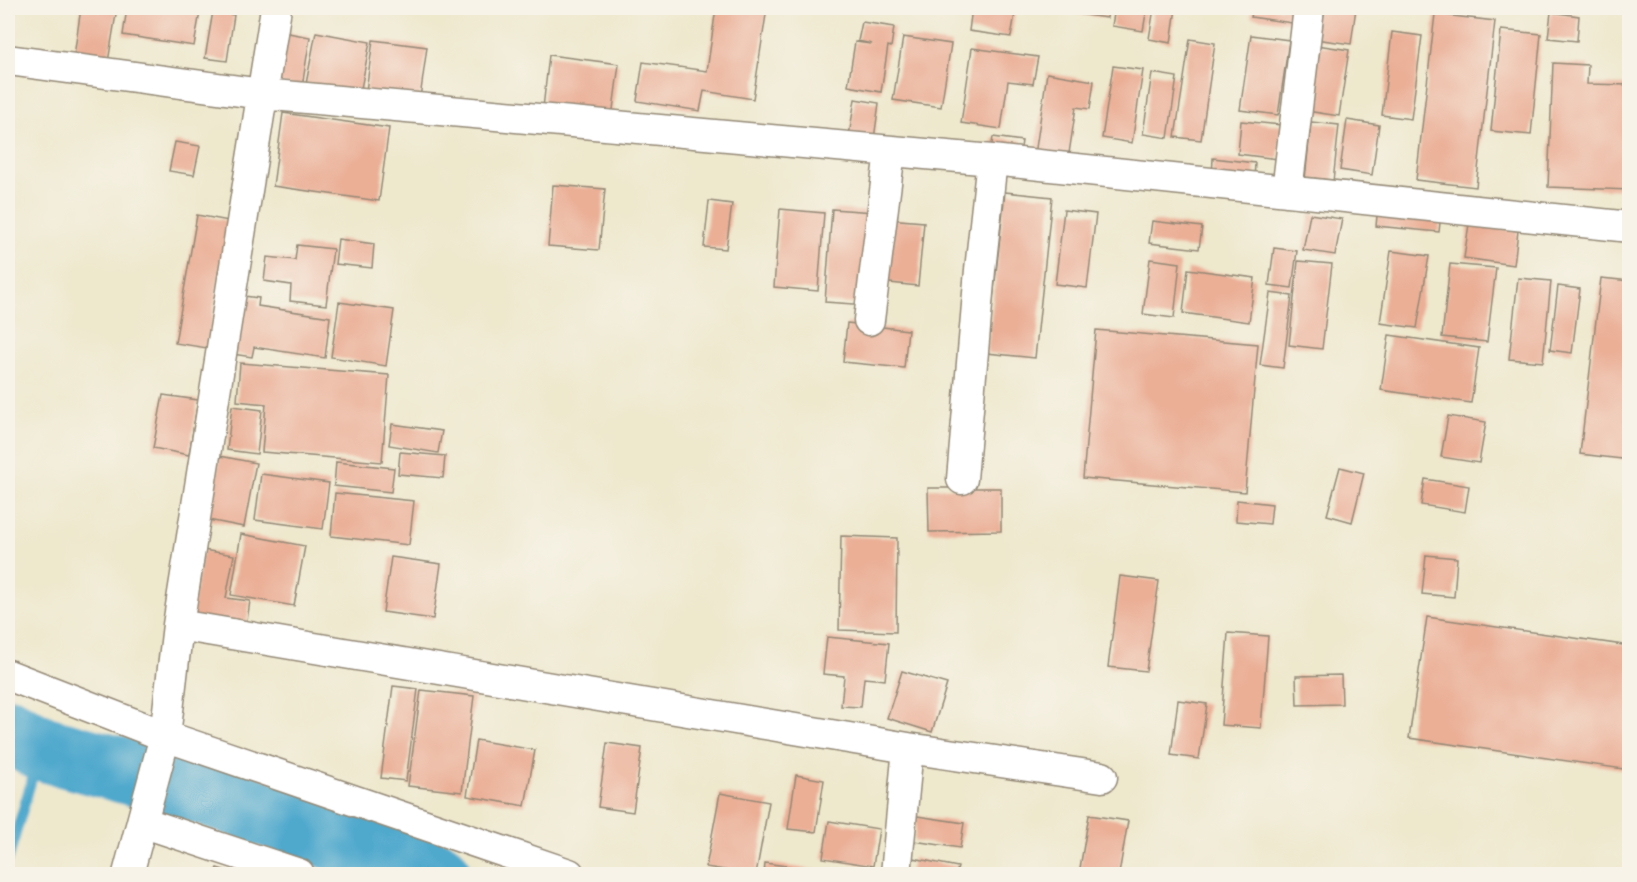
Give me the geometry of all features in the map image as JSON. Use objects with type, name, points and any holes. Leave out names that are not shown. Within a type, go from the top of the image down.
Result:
[{"type":"street","points":[[128,874],[162,746],[178,625],[276,8]]},
{"type":"street","points":[[1287,191],[1309,8]]},
{"type":"street","points":[[8,60],[262,94],[992,160],[1629,226]]},
{"type":"street","points":[[869,320],[890,151]]},
{"type":"street","points":[[962,479],[992,160]]},
{"type":"street","points":[[178,625],[908,748],[1101,777]]},
{"type":"street","points":[[8,675],[162,746],[569,874]]},
{"type":"street","points":[[896,874],[908,748]]},
{"type":"street","points":[[142,822],[299,874]]},
{"type":"building","points":[[81,8],[117,8],[107,68],[73,63]]},
{"type":"building","points":[[127,8],[174,8],[200,12],[194,46],[123,35]]},
{"type":"building","points":[[716,8],[767,8],[753,99],[704,91],[700,111],[637,101],[643,62],[707,71]]},
{"type":"building","points":[[972,8],[1016,8],[1011,37],[969,31]]},
{"type":"building","points":[[1072,8],[1108,8],[1107,18],[1071,13]]},
{"type":"building","points":[[1115,8],[1147,8],[1143,31],[1112,26]]},
{"type":"building","points":[[1154,8],[1176,8],[1171,43],[1149,39]]},
{"type":"building","points":[[1253,8],[1294,8],[1292,23],[1251,17]]},
{"type":"building","points":[[1313,8],[1356,8],[1351,44],[1308,38]]},
{"type":"building","points":[[213,11],[234,15],[227,61],[205,58]]},
{"type":"building","points":[[1551,12],[1579,16],[1577,41],[1548,38]]},
{"type":"building","points":[[1435,14],[1495,21],[1476,187],[1416,180]]},
{"type":"building","points":[[862,22],[894,27],[891,47],[888,46],[881,92],[848,86],[855,42],[872,44],[858,41]]},
{"type":"building","points":[[1501,30],[1541,34],[1531,135],[1491,131]]},
{"type":"building","points":[[283,32],[310,37],[302,87],[274,82]]},
{"type":"building","points":[[316,32],[370,42],[360,94],[306,84]]},
{"type":"building","points":[[1392,32],[1422,36],[1411,119],[1382,115]]},
{"type":"building","points":[[1251,35],[1289,40],[1278,115],[1240,110]]},
{"type":"building","points":[[903,37],[951,44],[941,107],[893,100]]},
{"type":"building","points":[[1190,39],[1215,43],[1201,140],[1175,137]]},
{"type":"building","points":[[373,40],[427,47],[420,98],[366,91]]},
{"type":"building","points":[[1317,45],[1349,50],[1339,116],[1307,111]]},
{"type":"building","points":[[972,48],[1038,57],[1033,84],[1008,81],[1001,129],[961,123]]},
{"type":"building","points":[[549,55],[619,64],[612,117],[543,108]]},
{"type":"building","points":[[1553,63],[1588,65],[1587,84],[1630,85],[1630,190],[1548,187]]},
{"type":"building","points":[[1113,66],[1143,70],[1132,143],[1102,138]]},
{"type":"building","points":[[1047,73],[1094,81],[1090,109],[1076,107],[1068,160],[1035,155]]},
{"type":"building","points":[[1152,73],[1177,77],[1168,138],[1143,134]]},
{"type":"building","points":[[855,99],[879,103],[873,146],[848,142]]},
{"type":"building","points":[[283,113],[389,128],[379,201],[273,186]]},
{"type":"building","points":[[1347,120],[1379,125],[1372,175],[1340,170]]},
{"type":"building","points":[[1241,121],[1282,125],[1278,159],[1238,154]]},
{"type":"building","points":[[1311,122],[1339,125],[1333,182],[1305,179]]},
{"type":"building","points":[[993,137],[1022,141],[1019,160],[990,157]]},
{"type":"building","points":[[175,142],[200,146],[194,175],[169,171]]},
{"type":"building","points":[[1213,158],[1255,163],[1254,181],[1212,177]]},
{"type":"building","points":[[553,185],[605,189],[599,250],[548,246]]},
{"type":"building","points":[[1005,192],[1052,197],[1035,358],[987,353]]},
{"type":"building","points":[[709,201],[732,204],[726,249],[704,247]]},
{"type":"building","points":[[1378,206],[1441,213],[1439,232],[1376,226]]},
{"type":"building","points":[[780,209],[824,213],[818,291],[774,287]]},
{"type":"building","points":[[832,209],[874,212],[868,305],[825,302]]},
{"type":"building","points":[[1064,210],[1096,214],[1087,288],[1055,284]]},
{"type":"building","points":[[1310,214],[1342,219],[1335,255],[1303,250]]},
{"type":"building","points":[[197,215],[229,221],[207,348],[175,343]]},
{"type":"building","points":[[887,219],[924,222],[918,286],[881,282]]},
{"type":"building","points":[[1152,221],[1202,227],[1199,249],[1149,243]]},
{"type":"building","points":[[1469,224],[1518,231],[1514,265],[1464,258]]},
{"type":"building","points":[[338,239],[374,244],[372,268],[335,264]]},
{"type":"building","points":[[297,245],[333,249],[326,305],[290,301],[291,285],[264,281],[267,257],[295,260]]},
{"type":"building","points":[[1274,248],[1297,251],[1292,288],[1269,285]]},
{"type":"building","points":[[1391,251],[1429,256],[1417,328],[1380,323]]},
{"type":"building","points":[[1150,259],[1180,263],[1174,318],[1143,314]]},
{"type":"building","points":[[1298,261],[1332,264],[1322,349],[1289,345]]},
{"type":"building","points":[[1450,264],[1496,268],[1487,342],[1442,337]]},
{"type":"building","points":[[1188,269],[1255,278],[1249,322],[1183,313]]},
{"type":"building","points":[[1518,278],[1551,281],[1543,362],[1509,359]]},
{"type":"building","points":[[1601,278],[1630,281],[1630,460],[1580,454]]},
{"type":"building","points":[[1558,286],[1580,289],[1572,353],[1550,350]]},
{"type":"building","points":[[1270,293],[1292,296],[1283,368],[1260,365]]},
{"type":"building","points":[[236,295],[259,298],[258,306],[330,317],[325,358],[254,347],[252,357],[226,353]]},
{"type":"building","points":[[339,302],[394,310],[386,366],[331,357]]},
{"type":"building","points":[[847,323],[908,330],[904,368],[843,362]]},
{"type":"building","points":[[1096,330],[1258,344],[1245,492],[1083,478]]},
{"type":"building","points":[[1389,335],[1479,348],[1471,403],[1381,390]]},
{"type":"building","points":[[240,363],[389,375],[382,462],[262,452],[266,404],[237,401]]},
{"type":"building","points":[[163,395],[198,400],[189,455],[153,448]]},
{"type":"building","points":[[232,406],[262,410],[257,454],[227,450]]},
{"type":"building","points":[[1448,416],[1486,422],[1479,463],[1441,457]]},
{"type":"building","points":[[392,424],[442,431],[438,453],[389,445]]},
{"type":"building","points":[[400,452],[445,456],[443,478],[398,474]]},
{"type":"building","points":[[220,456],[256,463],[244,527],[208,520]]},
{"type":"building","points":[[336,462],[394,468],[391,492],[334,486]]},
{"type":"building","points":[[1340,467],[1364,473],[1352,522],[1327,515]]},
{"type":"building","points":[[261,474],[329,483],[323,529],[255,520]]},
{"type":"building","points":[[1425,479],[1469,486],[1465,512],[1421,505]]},
{"type":"building","points":[[928,488],[1001,488],[1001,531],[929,532]]},
{"type":"building","points":[[335,493],[414,501],[409,545],[331,536]]},
{"type":"building","points":[[1237,500],[1272,504],[1270,524],[1236,521]]},
{"type":"building","points":[[241,534],[305,546],[294,606],[231,595]]},
{"type":"building","points":[[841,536],[897,538],[896,632],[839,630]]},
{"type":"building","points":[[203,550],[234,555],[226,598],[250,601],[246,627],[191,617]]},
{"type":"building","points":[[1426,555],[1457,558],[1454,597],[1422,594]]},
{"type":"building","points":[[391,557],[441,564],[433,619],[383,612]]},
{"type":"building","points":[[1120,576],[1159,581],[1146,671],[1108,667]]},
{"type":"building","points":[[1427,617],[1630,646],[1630,770],[1409,738]]},
{"type":"building","points":[[1228,633],[1268,636],[1261,728],[1221,725]]},
{"type":"building","points":[[827,637],[889,643],[885,680],[864,678],[861,707],[841,706],[844,676],[823,674]]},
{"type":"building","points":[[902,671],[947,684],[932,732],[887,718]]},
{"type":"building","points":[[1341,675],[1342,704],[1297,705],[1296,676]]},
{"type":"building","points":[[393,686],[418,689],[406,781],[381,778]]},
{"type":"building","points":[[421,690],[474,696],[462,792],[408,786]]},
{"type":"building","points":[[1178,700],[1207,704],[1199,759],[1171,755]]},
{"type":"building","points":[[476,740],[535,750],[525,806],[467,796]]},
{"type":"building","points":[[607,743],[642,748],[633,812],[598,807]]},
{"type":"building","points":[[796,775],[824,780],[816,832],[788,829]]},
{"type":"building","points":[[720,793],[769,802],[756,874],[706,867]]},
{"type":"building","points":[[1089,815],[1128,821],[1119,874],[1079,874]]},
{"type":"building","points":[[917,816],[964,823],[960,848],[914,841]]},
{"type":"building","points":[[829,821],[879,829],[873,866],[823,858]]},
{"type":"building","points":[[913,858],[958,867],[956,874],[910,874]]},
{"type":"building","points":[[765,863],[835,873],[764,874]]},
{"type":"building","points":[[217,868],[237,874],[215,874]]},
{"type":"waterway","points":[[8,730],[41,748],[205,793],[438,874]]},
{"type":"waterway","points":[[8,860],[41,748]]}]
